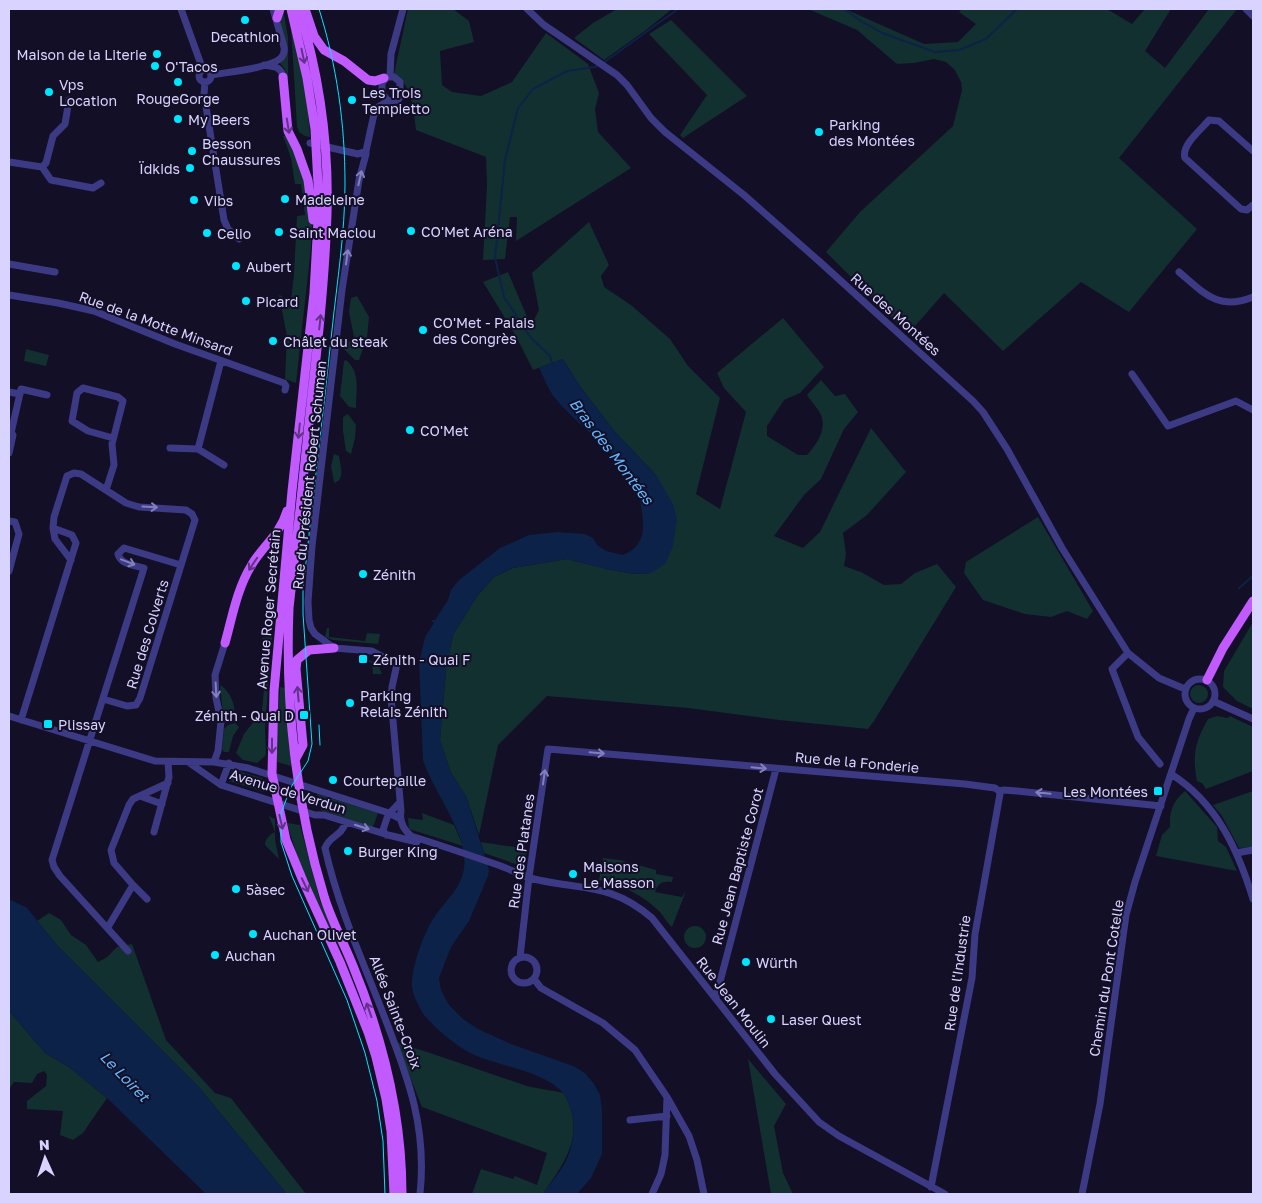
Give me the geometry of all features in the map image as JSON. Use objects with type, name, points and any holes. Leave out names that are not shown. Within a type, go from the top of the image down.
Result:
[{"type":"main road","name":"Avenue Roger Secrétain","points":[[291,9],[319,129]]},
{"type":"main road","name":"Avenue Roger Secrétain","points":[[299,9],[313,63],[327,212],[323,296],[289,608],[288,648],[296,758],[307,834],[324,899],[354,967],[385,1060],[398,1126],[402,1194]]},
{"type":"main road","points":[[305,9],[314,36],[324,50],[344,61],[368,80],[375,81],[388,77]]},
{"type":"main road","points":[[283,77],[288,131],[297,149],[308,180],[313,216],[304,383]]},
{"type":"main road","name":"Avenue Roger Secrétain","points":[[321,157],[317,265],[292,491],[274,691],[272,774],[286,840],[340,962],[376,1057],[386,1099],[391,1132],[394,1194]]},
{"type":"main road","points":[[225,643],[244,579],[251,564],[279,531],[292,491]]},
{"type":"main road","points":[[1207,680],[1212,666],[1253,601]]},
{"type":"main road","points":[[296,758],[303,745],[296,669],[297,660],[309,650],[334,648]]},
{"type":"street","points":[[181,9],[202,70],[199,76],[200,80],[205,82]]},
{"type":"street","points":[[212,75],[264,65],[279,59],[285,52],[278,13],[273,9]]},
{"type":"street","points":[[388,77],[398,79],[400,82],[400,97],[398,100],[388,101],[382,93],[382,83],[388,77],[391,54],[403,9]]},
{"type":"street","name":"Rue des Montées","points":[[527,9],[544,25],[627,84],[650,118],[665,132],[752,202],[973,401],[994,427],[1062,548],[1128,653],[1159,678],[1185,689]]},
{"type":"street","points":[[1246,9],[1253,16]]},
{"type":"street","points":[[264,65],[277,67],[282,72],[283,77]]},
{"type":"street","points":[[202,70],[208,70],[212,75]]},
{"type":"street","points":[[205,82],[210,80],[212,75]]},
{"type":"street","points":[[205,82],[204,94],[224,220],[228,229],[238,239]]},
{"type":"street","points":[[42,167],[46,163],[53,136],[65,124],[70,100]]},
{"type":"street","name":"Rue du Président Robert Schuman","points":[[334,648],[314,634],[310,624],[308,602],[312,546],[342,290],[356,197],[374,114],[378,107],[388,101]]},
{"type":"street","points":[[1253,151],[1219,121],[1213,119],[1209,120],[1185,148],[1184,154],[1185,158],[1241,210],[1247,210],[1253,205]]},
{"type":"street","points":[[310,143],[358,154],[366,151]]},
{"type":"street","points":[[9,162],[42,167],[51,180],[93,188],[101,183]]},
{"type":"street","points":[[9,264],[55,272]]},
{"type":"street","points":[[1179,272],[1209,298],[1221,302],[1242,301],[1253,297]]},
{"type":"street","name":"Rue de la Motte Minsard","points":[[9,295],[58,303],[94,312],[222,361],[284,382],[285,390]]},
{"type":"street","points":[[198,449],[222,361]]},
{"type":"street","points":[[1132,374],[1168,426],[1236,401],[1253,410]]},
{"type":"street","points":[[71,560],[55,539],[53,528],[54,517],[67,476],[74,473],[81,474],[106,490],[114,465],[112,444],[123,401],[118,397],[83,388],[77,394],[72,421],[88,431],[113,438]]},
{"type":"street","points":[[9,449],[21,389],[47,395]]},
{"type":"street","points":[[9,392],[20,394]]},
{"type":"street","points":[[170,448],[198,449],[224,465]]},
{"type":"street","name":"Rue des Colverts","points":[[103,699],[127,706],[136,705],[140,698],[195,520],[192,514],[186,510],[126,503],[106,490]]},
{"type":"street","points":[[9,521],[15,522],[19,534],[9,571]]},
{"type":"street","points":[[21,720],[76,543],[72,535],[53,528]]},
{"type":"street","name":"Rue des Colverts","points":[[144,568],[123,562],[118,554],[124,548],[181,565]]},
{"type":"street","name":"Rue des Colverts","points":[[128,950],[60,876],[52,860],[148,555]]},
{"type":"street","points":[[214,762],[218,751],[221,721],[216,698],[215,675],[225,643]]},
{"type":"street","points":[[334,648],[372,651],[398,664],[391,698],[402,811],[396,833],[389,835],[384,832],[384,827],[389,813],[400,802]]},
{"type":"street","points":[[1128,653],[1112,669],[1138,737],[1160,764]]},
{"type":"street","points":[[1202,678],[1207,680],[1215,691],[1213,701],[1205,708],[1194,708],[1186,702],[1184,697],[1185,689],[1194,680],[1202,678]]},
{"type":"street","points":[[1213,701],[1253,719]]},
{"type":"street","name":"Chemin du Pont Cotelle","points":[[1082,1194],[1103,1085],[1126,915],[1135,882],[1194,708]]},
{"type":"street","name":"Avenue de Verdun","points":[[9,716],[147,759],[168,762],[229,763],[272,774],[389,813],[400,819],[411,836],[459,853]]},
{"type":"street","name":"Rue de la Fonderie","points":[[548,749],[964,784],[995,788],[999,791],[1017,790],[1161,806]]},
{"type":"street","name":"Rue des Platanes","points":[[548,749],[529,877],[520,958],[514,961],[512,965],[512,975],[519,982],[529,982],[534,979],[542,988],[603,1023],[635,1050],[667,1097],[690,1136],[704,1194]]},
{"type":"street","points":[[154,832],[168,783],[168,762]]},
{"type":"street","name":"Avenue de Verdun","points":[[188,762],[222,785],[304,811],[489,862]]},
{"type":"street","points":[[222,785],[229,763]]},
{"type":"street","name":"Rue Jean Baptiste Corot","points":[[716,998],[776,769]]},
{"type":"street","points":[[1172,772],[1212,810],[1229,836],[1253,899]]},
{"type":"street","points":[[147,899],[114,863],[111,850],[133,799],[168,783]]},
{"type":"street","name":"Rue de l'Industrie","points":[[932,1187],[972,978],[975,934],[999,791]]},
{"type":"street","points":[[140,796],[162,804]]},
{"type":"street","name":"Allée Sainte-Croix","points":[[346,822],[343,831],[329,841],[325,848],[343,909],[404,1065],[415,1103],[421,1142],[420,1194]]},
{"type":"street","points":[[1236,853],[1253,850]]},
{"type":"street","name":"Rue Jean Moulin","points":[[489,862],[529,877],[604,890],[638,906],[652,918],[775,1074],[819,1122],[842,1138],[945,1194]]},
{"type":"street","points":[[108,927],[134,885]]},
{"type":"street","points":[[520,958],[529,958],[536,965],[534,979]]},
{"type":"street","points":[[652,1194],[661,1174],[666,1132],[667,1097]]},
{"type":"street","points":[[630,1120],[667,1116]]},
{"type":"green space","points":[[283,9],[288,37],[288,78],[286,78],[285,69],[279,62],[286,55],[280,20]]},
{"type":"green space","points":[[408,9],[453,9],[469,21],[474,42],[440,51],[442,85],[452,92],[481,96],[512,82],[546,33],[588,64],[599,93],[595,109],[598,132],[631,168],[516,241],[517,217],[510,217],[505,259],[483,260],[487,186],[486,157],[416,130],[413,107],[408,91],[405,84],[394,74]]},
{"type":"green space","points":[[617,9],[672,9],[604,60],[574,38],[593,23]]},
{"type":"green space","points":[[808,9],[845,9],[924,44],[958,42],[976,24],[959,12],[962,9],[1107,9],[1132,24],[1145,9],[1171,9],[1145,51],[1165,68],[1209,9],[1237,9],[1119,158],[1197,229],[1129,312],[1081,282],[1003,351],[944,293],[908,334],[826,252],[860,212],[953,126],[962,90],[961,82],[955,70],[946,62],[934,59],[897,64],[857,30]]},
{"type":"green space","points":[[671,20],[747,96],[683,138],[680,135],[707,95],[649,34]]},
{"type":"green space","points":[[291,28],[304,82],[310,137],[299,132],[297,126]]},
{"type":"green space","points":[[287,135],[307,183],[312,217],[311,247],[296,383],[285,379],[287,336],[279,295],[282,296],[281,300],[291,301],[297,216],[305,215],[301,184],[295,184],[291,158],[283,136]]},
{"type":"green space","points":[[589,222],[609,265],[601,276],[604,287],[631,305],[670,339],[688,366],[720,398],[696,494],[720,509],[746,412],[724,388],[717,373],[783,318],[824,367],[800,393],[784,400],[767,426],[767,436],[798,455],[807,455],[817,442],[823,426],[821,415],[807,395],[821,380],[835,396],[845,394],[858,412],[844,429],[821,479],[804,495],[774,536],[803,548],[820,532],[871,428],[906,472],[867,515],[843,533],[846,554],[844,566],[861,572],[884,585],[901,584],[915,573],[937,564],[956,587],[868,729],[688,708],[547,696],[498,745],[479,835],[466,796],[451,773],[440,740],[446,669],[453,635],[477,596],[494,577],[513,568],[567,559],[635,574],[651,573],[656,475],[615,432],[579,385],[563,359],[533,370],[516,336],[483,282],[508,272],[531,326],[539,310],[532,273]]},
{"type":"green space","points":[[357,296],[369,317],[367,338],[354,337],[349,312],[351,298]]},
{"type":"green space","points":[[345,341],[354,342],[363,349],[359,360],[355,360],[344,349]]},
{"type":"green space","points":[[26,349],[49,355],[46,366],[24,361]]},
{"type":"green space","points":[[346,360],[351,365],[356,376],[356,408],[349,407],[340,396],[344,361]]},
{"type":"green space","points":[[348,414],[356,425],[351,454],[346,451],[343,431],[343,417]]},
{"type":"green space","points":[[334,454],[339,456],[341,476],[334,483],[331,466]]},
{"type":"green space","points":[[1038,517],[1093,611],[1087,619],[1067,611],[1051,617],[1025,614],[983,600],[964,573],[966,562]]},
{"type":"green space","points":[[1253,622],[1253,709],[1237,701],[1223,687],[1224,671]]},
{"type":"green space","points":[[327,628],[329,628],[329,637],[365,641],[367,633],[380,634],[378,644],[333,640],[325,637]]},
{"type":"green space","points":[[272,637],[265,728],[266,753],[257,763],[243,760],[236,753],[244,734],[262,711],[267,656],[266,645],[262,638]]},
{"type":"green space","points":[[357,658],[377,662],[382,674],[373,674],[372,663],[357,663]]},
{"type":"green space","points":[[220,685],[231,698],[234,706],[234,715],[226,717],[223,714]]},
{"type":"green space","points":[[1199,685],[1205,688],[1208,694],[1205,700],[1199,703],[1193,700],[1190,694],[1193,688]]},
{"type":"green space","points":[[280,687],[285,688],[291,766],[277,762]]},
{"type":"green space","points":[[1217,716],[1228,718],[1230,716],[1253,727],[1253,771],[1206,789],[1202,783],[1197,781],[1195,756],[1197,742],[1208,719]]},
{"type":"green space","points":[[235,723],[239,727],[233,736],[229,752],[224,752],[222,749],[224,729],[228,725]]},
{"type":"green space","points":[[232,769],[262,778],[264,792],[229,781]]},
{"type":"green space","points":[[1185,791],[1217,827],[1218,841],[1226,847],[1237,871],[1156,856],[1162,835],[1170,827],[1170,816],[1173,807],[1177,799]]},
{"type":"green space","points":[[1253,791],[1253,847],[1239,848],[1222,816],[1213,805]]},
{"type":"green space","points":[[317,794],[378,813],[373,827],[321,810]]},
{"type":"green space","points":[[422,813],[454,825],[463,846],[409,829],[408,818],[423,820]]},
{"type":"green space","points":[[269,816],[275,819],[275,832]]},
{"type":"green space","points":[[287,823],[300,825],[320,901],[333,930],[331,931],[299,862]]},
{"type":"green space","points":[[275,832],[279,859],[265,845],[268,837]]},
{"type":"green space","points":[[481,842],[527,849],[524,867],[484,853]]},
{"type":"green space","points":[[603,858],[620,860],[656,870],[656,874],[673,877],[672,882],[661,883],[655,892],[682,897],[686,891],[672,927],[654,906],[639,896],[616,884],[599,880]]},
{"type":"green space","points":[[49,913],[61,920],[71,935],[86,945],[98,962],[107,957],[117,947],[132,944],[166,1040],[215,1093],[231,1098],[306,1194],[287,1194],[197,1085],[56,944],[37,921]]},
{"type":"green space","points":[[691,926],[699,926],[706,933],[706,941],[699,948],[691,948],[684,941],[684,933]]},
{"type":"green space","points":[[9,1011],[45,1053],[69,1067],[107,1098],[83,1133],[73,1140],[60,1135],[63,1111],[27,1109],[27,1101],[46,1086],[47,1075],[44,1071],[37,1074],[32,1083],[14,1082],[9,1089]]},
{"type":"green space","points":[[396,1042],[527,1086],[563,1093],[570,1107],[573,1120],[571,1143],[563,1164],[543,1194],[472,1194],[481,1169],[513,1179],[515,1176],[537,1185],[547,1153],[422,1107]]},
{"type":"green space","points":[[748,1059],[786,1104],[774,1126],[783,1173],[793,1194],[771,1194]]},
{"type":"water","points":[[563,359],[579,385],[615,432],[656,475],[673,504],[677,519],[673,546],[665,564],[651,573],[636,574],[611,570],[567,559],[513,568],[494,577],[477,596],[453,635],[446,669],[440,740],[451,773],[466,796],[489,870],[469,921],[451,947],[439,978],[441,990],[449,1005],[463,1019],[478,1029],[511,1044],[573,1066],[585,1073],[600,1095],[602,1154],[591,1178],[577,1194],[543,1194],[563,1166],[571,1145],[573,1122],[564,1094],[546,1080],[522,1070],[474,1055],[461,1048],[438,1030],[426,1017],[417,1003],[412,987],[416,960],[423,940],[435,916],[460,882],[464,868],[464,855],[456,827],[423,760],[419,663],[425,637],[434,623],[431,620],[435,620],[448,600],[451,590],[459,580],[500,548],[529,535],[557,532],[585,534],[593,538],[597,545],[606,551],[623,555],[632,550],[641,539],[643,529],[642,511],[633,480],[613,455],[555,398],[539,368]]},
{"type":"water","name":"Le Loiret","points":[[9,899],[27,908],[56,944],[197,1085],[287,1194],[206,1194],[107,1098],[69,1067],[45,1053],[9,1011]]},
{"type":"waterway","name":"Bras des Montées","points":[[603,63],[678,9]]},
{"type":"waterway","name":"Bras des Montées","points":[[844,9],[882,33],[935,52],[959,50],[986,39],[1017,9]]},
{"type":"waterway","name":"Bras des Montées","points":[[552,364],[550,356],[531,338],[504,297],[495,258],[505,160],[518,108],[533,89],[567,71],[599,65]]},
{"type":"waterway","points":[[1239,588],[1253,576]]},
{"type":"tram line","points":[[319,9],[331,52],[342,117],[345,202],[303,590],[312,744],[308,761],[291,787],[281,813],[281,842],[292,876],[347,1000],[365,1053],[377,1101],[383,1141],[385,1194]]},
{"type":"tram line","points":[[319,725],[320,745]]},
{"type":"place","name":"Decathlon","points":[[245,20]]},
{"type":"place","name":"Maison de la Literie","points":[[157,54]]},
{"type":"place","name":"O'Tacos","points":[[155,66]]},
{"type":"place","name":"RougeGorge","points":[[178,82]]},
{"type":"place","name":"Vps Location","points":[[49,92]]},
{"type":"place","name":"Les Trois Tempietto","points":[[352,100]]},
{"type":"place","name":"My Beers","points":[[178,119]]},
{"type":"place","name":"Parking des Montées","points":[[819,132]]},
{"type":"place","name":"Besson Chaussures","points":[[192,151]]},
{"type":"place","name":"Ïdkids","points":[[190,168]]},
{"type":"place","name":"Madeleine","points":[[285,199]]},
{"type":"place","name":"Vibs","points":[[194,200]]},
{"type":"place","name":"CO'Met Aréna","points":[[411,231]]},
{"type":"place","name":"Saint Maclou","points":[[279,232]]},
{"type":"place","name":"Celio","points":[[207,233]]},
{"type":"place","name":"Aubert","points":[[236,266]]},
{"type":"place","name":"Picard","points":[[246,301]]},
{"type":"place","name":"CO'Met - Palais des Congrès","points":[[423,330]]},
{"type":"place","name":"Châlet du steak","points":[[273,341]]},
{"type":"place","name":"CO'Met","points":[[410,430]]},
{"type":"place","name":"Zénith","points":[[363,574]]},
{"type":"place","name":"Zénith - Quai F","points":[[363,659]]},
{"type":"place","name":"Parking Relais Zénith","points":[[350,703]]},
{"type":"place","name":"Zénith - Quai D","points":[[304,715]]},
{"type":"place","name":"Plissay","points":[[48,724]]},
{"type":"place","name":"Courtepaille","points":[[333,780]]},
{"type":"place","name":"Les Montées","points":[[1158,791]]},
{"type":"place","name":"Burger King","points":[[348,851]]},
{"type":"place","name":"Maisons Le Masson","points":[[573,874]]},
{"type":"place","name":"5àsec","points":[[236,889]]},
{"type":"place","name":"Auchan Olivet","points":[[253,934]]},
{"type":"place","name":"Auchan","points":[[215,955]]},
{"type":"place","name":"Würth","points":[[746,962]]},
{"type":"place","name":"Laser Quest","points":[[771,1019]]}]
